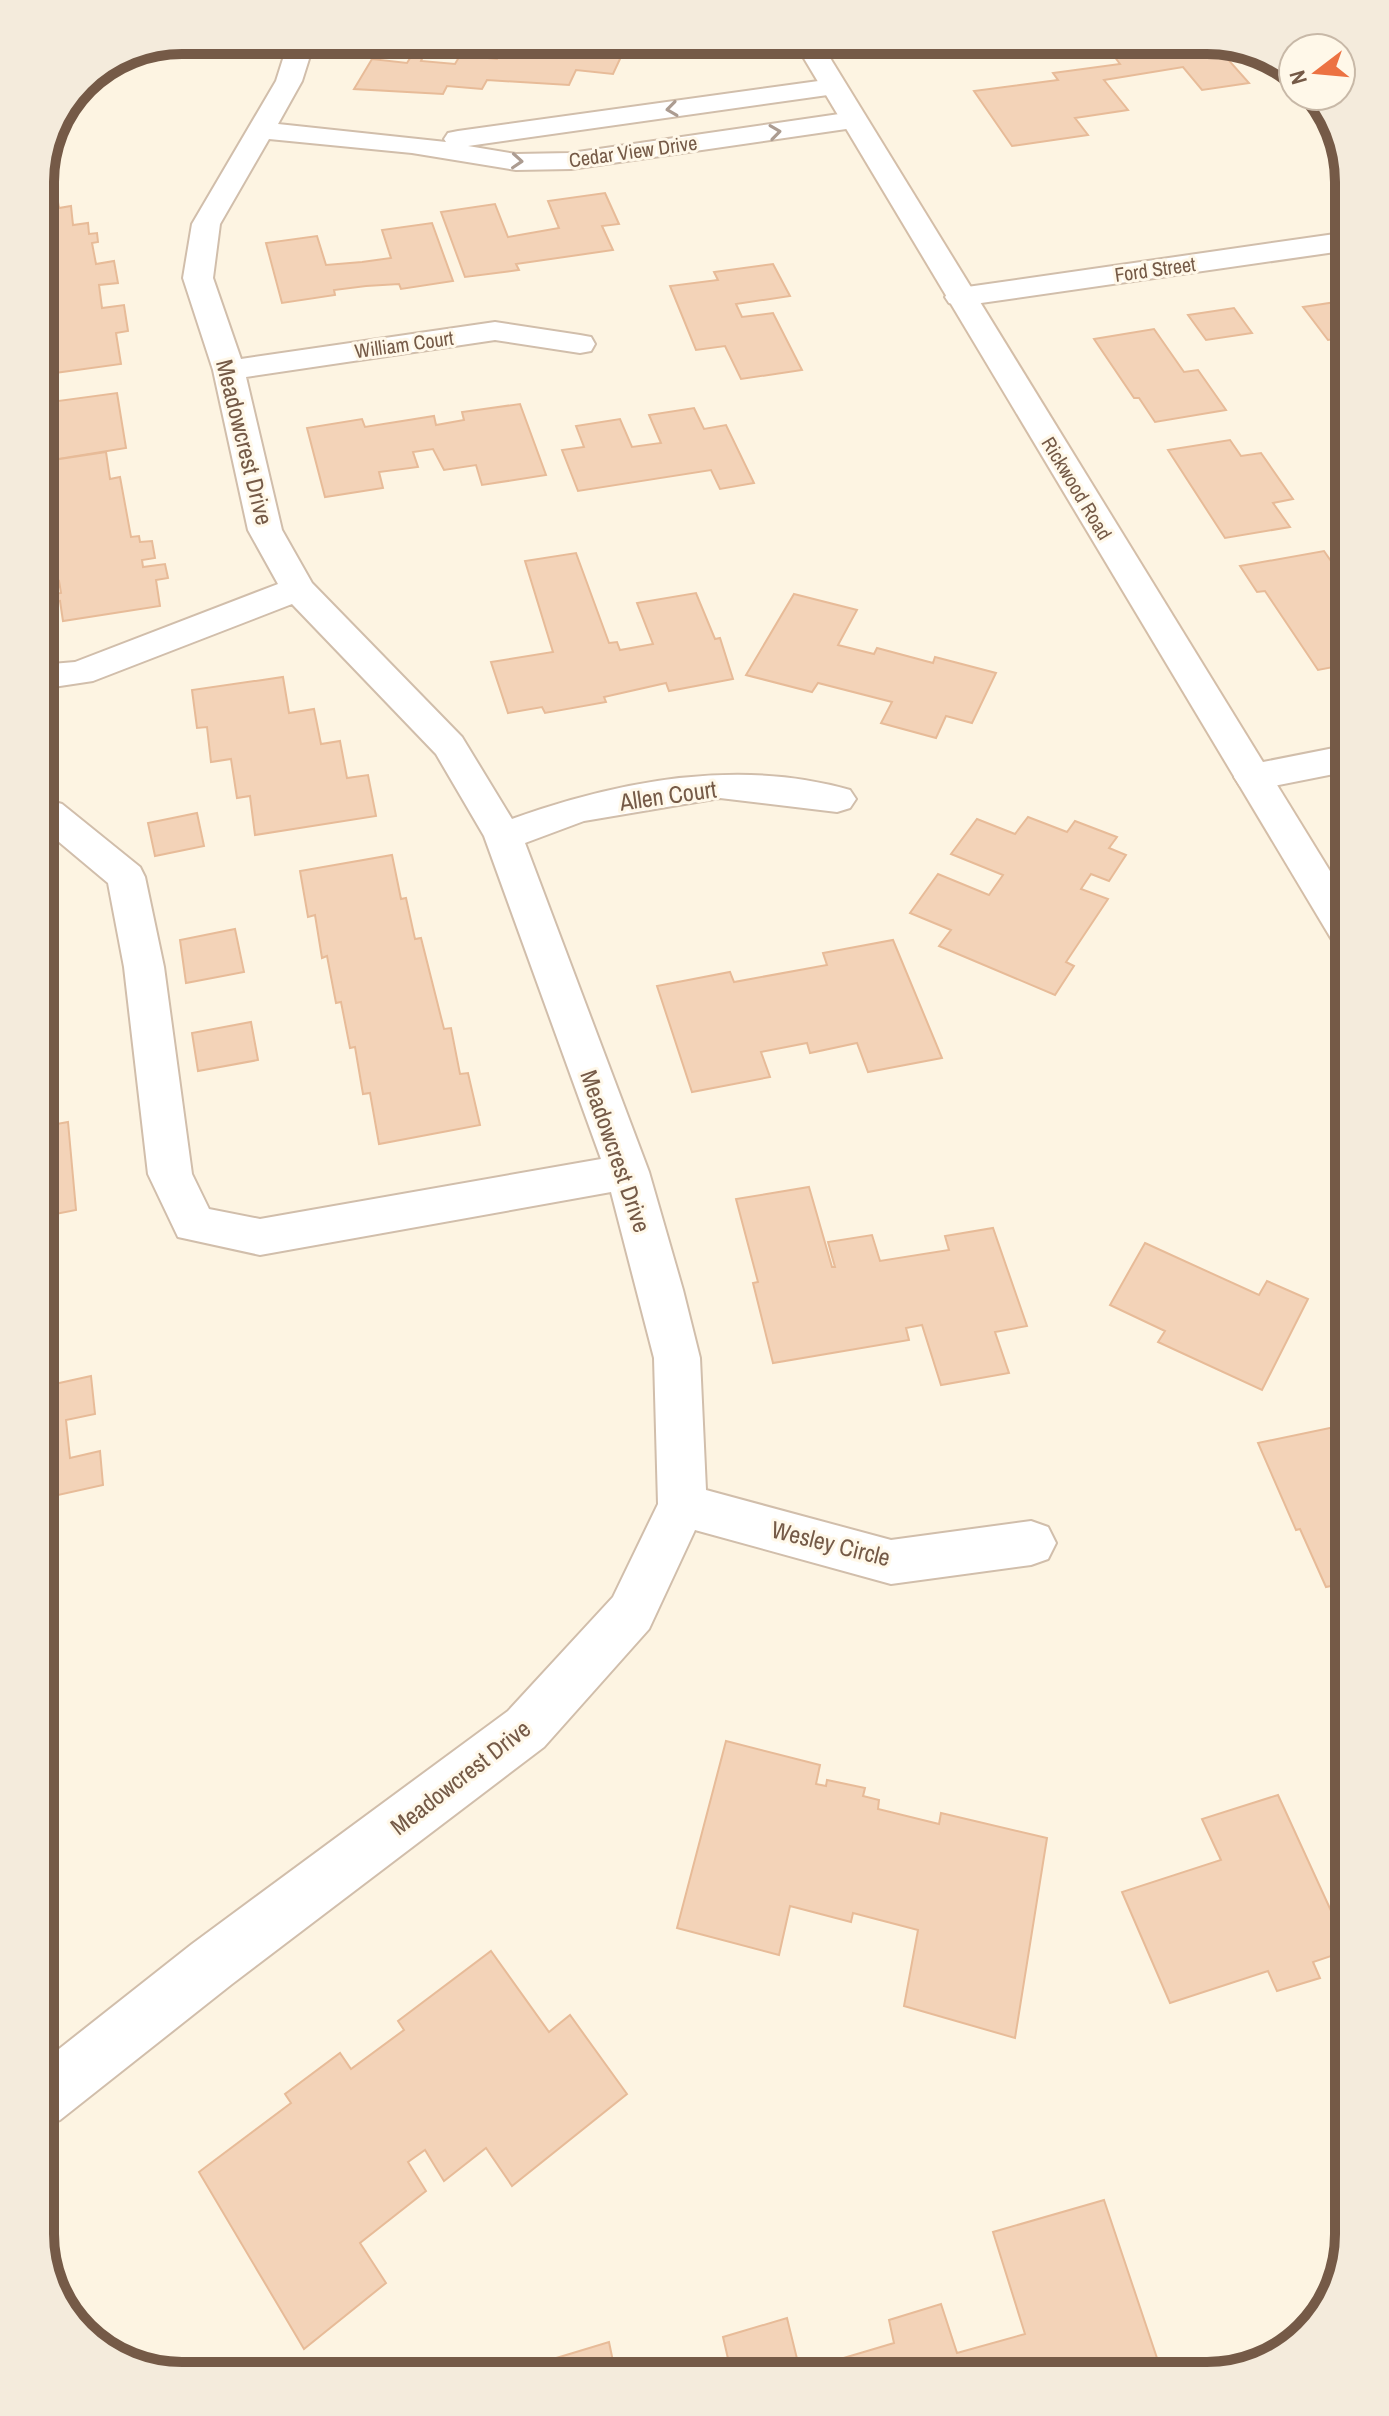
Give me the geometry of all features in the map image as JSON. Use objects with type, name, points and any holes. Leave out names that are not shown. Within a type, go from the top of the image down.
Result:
[{"type":"street","name":"Meadowcrest Drive","points":[[54,2089],[212,1964],[526,1729],[631,1613],[682,1505],[677,1358],[627,1172],[503,836],[449,746],[298,589],[265,530],[229,370],[198,278],[206,224],[289,81],[298,54]]},
{"type":"street","name":"Rickwood Road","points":[[814,54],[1335,912]]},
{"type":"street","name":"Cedar View Drive","points":[[412,145],[833,87]]},
{"type":"street","name":"Cedar View Drive","points":[[260,130],[412,145],[516,162],[571,161],[853,120]]},
{"type":"street","name":"Ford Street","points":[[960,297],[1335,243]]},
{"type":"street","name":"William Court","points":[[229,370],[495,331],[580,344]]},
{"type":"street","points":[[54,676],[80,673],[298,589]]},
{"type":"street","points":[[1253,777],[1335,761]]},
{"type":"street","name":"Allen Court","points":[[503,836],[579,809],[720,785],[837,799]]},
{"type":"street","points":[[54,817],[126,877],[144,967],[170,1174],[194,1224],[260,1237],[627,1172]]},
{"type":"street","name":"Wesley Circle","points":[[682,1505],[891,1562],[1031,1543]]},
{"type":"building","points":[[424,54],[421,61],[455,64],[461,54],[468,54],[497,59],[499,54],[622,54],[613,74],[576,70],[569,85],[487,80],[482,89],[447,86],[443,94],[354,89],[372,59],[407,63],[412,55]]},
{"type":"building","points":[[1112,54],[1224,55],[1249,83],[1202,90],[1183,67],[1104,80],[1128,110],[1075,118],[1088,135],[1012,146],[974,91],[1058,80],[1053,73],[1120,64]]},
{"type":"building","points":[[54,185],[59,208],[71,206],[73,225],[88,223],[89,234],[97,233],[98,242],[92,243],[96,264],[114,261],[118,283],[99,285],[102,308],[124,305],[128,331],[116,333],[121,364],[54,373]]},
{"type":"building","points":[[605,193],[619,224],[602,226],[613,250],[516,264],[519,270],[465,277],[441,212],[495,204],[508,237],[559,228],[548,201]]},
{"type":"building","points":[[432,223],[453,281],[401,289],[399,284],[334,290],[335,295],[282,303],[266,243],[317,236],[326,265],[362,262],[391,258],[382,230]]},
{"type":"building","points":[[773,264],[790,296],[736,304],[742,317],[773,313],[802,370],[741,379],[725,346],[696,350],[670,286],[718,280],[714,272]]},
{"type":"building","points":[[1335,302],[1335,339],[1328,340],[1303,307]]},
{"type":"building","points":[[1234,308],[1252,333],[1206,340],[1188,315]]},
{"type":"building","points":[[1154,329],[1184,372],[1198,370],[1226,410],[1155,422],[1139,398],[1134,398],[1094,339]]},
{"type":"building","points":[[117,393],[126,448],[54,460],[54,402]]},
{"type":"building","points":[[520,404],[546,475],[482,485],[476,465],[444,470],[433,449],[413,452],[418,467],[379,472],[383,488],[325,497],[307,428],[362,419],[365,427],[434,416],[436,425],[464,420],[462,412]]},
{"type":"building","points":[[694,408],[704,429],[726,425],[754,483],[720,489],[711,470],[578,491],[562,450],[584,447],[576,426],[620,419],[632,447],[661,443],[649,415]]},
{"type":"building","points":[[1230,440],[1241,456],[1261,453],[1293,499],[1273,503],[1290,527],[1225,538],[1168,450]]},
{"type":"building","points":[[106,452],[110,479],[120,477],[131,537],[139,536],[140,542],[152,541],[155,558],[142,560],[143,567],[165,564],[168,578],[156,580],[160,606],[63,621],[60,601],[54,602],[54,594],[61,593],[59,581],[54,582],[54,460]]},
{"type":"building","points":[[1324,551],[1335,567],[1335,667],[1318,670],[1265,591],[1257,592],[1240,566]]},
{"type":"building","points":[[576,553],[609,643],[617,642],[620,650],[653,644],[637,603],[696,593],[715,639],[720,638],[733,679],[669,691],[666,683],[604,697],[606,702],[545,713],[542,707],[508,713],[491,662],[553,652],[525,561]]},
{"type":"building","points":[[794,594],[857,610],[838,645],[874,654],[877,648],[933,663],[935,657],[996,673],[972,723],[946,716],[936,738],[881,723],[892,702],[818,683],[812,692],[746,675]]},
{"type":"building","points":[[283,677],[289,713],[314,709],[321,744],[340,741],[347,778],[368,775],[376,816],[255,835],[250,796],[237,798],[231,759],[211,762],[207,727],[197,728],[192,690]]},
{"type":"building","points":[[197,813],[204,846],[155,856],[148,823]]},
{"type":"building","points":[[1028,817],[1067,832],[1075,821],[1117,837],[1109,848],[1126,855],[1109,881],[1091,874],[1081,889],[1108,899],[1066,962],[1074,966],[1055,995],[939,946],[951,930],[910,913],[938,874],[989,895],[1003,875],[951,854],[977,819],[1015,834]]},
{"type":"building","points":[[392,855],[401,899],[406,898],[415,939],[421,938],[444,1029],[451,1028],[460,1074],[468,1073],[480,1125],[379,1144],[370,1093],[363,1094],[355,1047],[350,1048],[341,1002],[336,1003],[327,956],[322,958],[315,915],[308,917],[300,871]]},
{"type":"building","points":[[235,929],[244,972],[186,983],[180,940]]},
{"type":"building","points":[[893,940],[942,1058],[868,1072],[857,1043],[810,1053],[807,1043],[761,1052],[770,1077],[692,1092],[657,986],[730,972],[734,982],[827,965],[823,953]]},
{"type":"building","points":[[251,1022],[258,1060],[198,1071],[192,1033]]},
{"type":"building","points":[[68,1122],[76,1210],[54,1214],[54,1124]]},
{"type":"building","points":[[809,1187],[832,1267],[835,1267],[828,1242],[872,1235],[880,1261],[949,1250],[945,1236],[993,1228],[1027,1326],[995,1332],[1009,1373],[941,1385],[922,1325],[906,1328],[909,1340],[773,1363],[753,1283],[758,1282],[736,1199]]},
{"type":"building","points":[[1145,1243],[1259,1295],[1267,1281],[1308,1299],[1262,1390],[1158,1342],[1165,1331],[1110,1305]]},
{"type":"building","points":[[91,1376],[95,1414],[66,1420],[70,1458],[100,1451],[103,1485],[54,1496],[54,1384]]},
{"type":"building","points":[[1335,1427],[1335,1585],[1326,1587],[1300,1529],[1296,1530],[1258,1443]]},
{"type":"building","points":[[726,1741],[820,1765],[816,1784],[826,1786],[827,1780],[865,1788],[863,1796],[879,1800],[878,1809],[939,1824],[941,1813],[1047,1838],[1015,2038],[904,2006],[918,1930],[853,1913],[851,1922],[790,1906],[779,1955],[677,1928]]},
{"type":"building","points":[[1278,1795],[1335,1919],[1335,1955],[1313,1962],[1320,1978],[1277,1991],[1268,1971],[1170,2003],[1122,1892],[1221,1860],[1202,1819]]},
{"type":"building","points":[[491,1951],[549,2032],[570,2015],[627,2094],[512,2186],[486,2148],[444,2181],[425,2150],[408,2162],[426,2191],[360,2243],[386,2283],[304,2349],[199,2172],[291,2103],[285,2094],[340,2053],[351,2069],[404,2030],[398,2021]]},
{"type":"building","points":[[1104,2200],[1158,2362],[830,2362],[894,2343],[889,2320],[941,2304],[957,2353],[1025,2334],[993,2232]]},
{"type":"building","points":[[787,2318],[798,2362],[729,2362],[723,2337]]},
{"type":"building","points":[[609,2342],[613,2362],[543,2362]]}]
